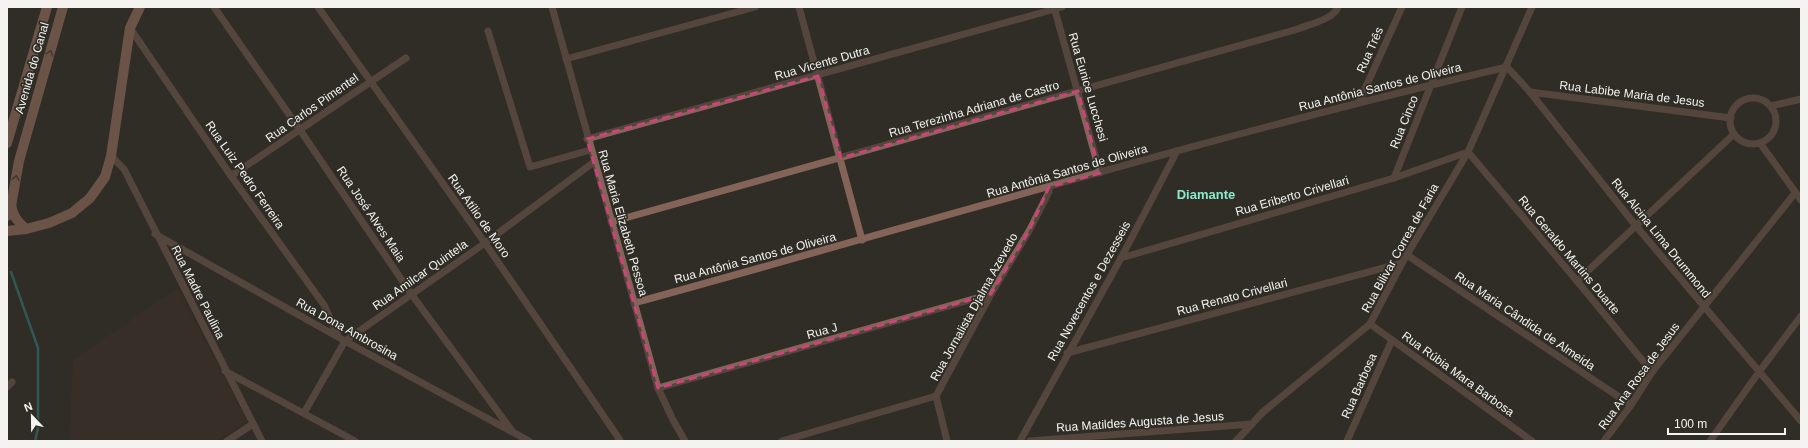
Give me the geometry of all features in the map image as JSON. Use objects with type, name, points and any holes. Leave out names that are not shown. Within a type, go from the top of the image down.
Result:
[{"type":"main road","name":"Avenida do Canal","points":[[7,143],[47,7]]},
{"type":"main road","name":"Avenida do Canal","points":[[7,216],[18,161],[63,7]]},
{"type":"main road","points":[[7,231],[26,229],[49,223],[72,212],[90,198],[105,177],[111,156],[130,28],[140,7]]},
{"type":"main road","points":[[9,202],[16,220],[26,229]]},
{"type":"street","name":"Rua José Alves Maia","points":[[214,7],[412,295],[512,431]]},
{"type":"street","name":"Rua Atílio de Moro","points":[[318,7],[485,243],[619,440]]},
{"type":"street","name":"Rua Maria Elizabeth Pessoa","points":[[552,7],[590,150],[658,388],[685,441]]},
{"type":"street","points":[[566,59],[755,7]]},
{"type":"street","points":[[799,7],[862,240]]},
{"type":"street","name":"Rua Vicente Dutra","points":[[587,139],[1062,7]]},
{"type":"street","name":"Rua Terezinha Adriana de Castro","points":[[611,222],[1298,29],[1324,19],[1335,12],[1338,7]]},
{"type":"street","name":"Rua Três","points":[[1359,102],[1402,7]]},
{"type":"street","name":"Rua Cinco","points":[[1394,178],[1462,7]]},
{"type":"street","name":"Rua Bilivar Correa de Faria","points":[[1236,441],[1263,412],[1370,324],[1402,263],[1468,152],[1507,67],[1532,7]]},
{"type":"street","name":"Rua Eunice Lucchesi","points":[[1054,8],[1100,173]]},
{"type":"street","name":"Rua Luiz Pedro Ferreira","points":[[130,28],[231,176],[324,305],[338,336]]},
{"type":"street","points":[[488,31],[530,167],[590,150]]},
{"type":"street","name":"Rua Carlos Pimentel","points":[[231,176],[406,58]]},
{"type":"street","name":"Rua Antônia Santos de Oliveira","points":[[634,303],[1177,151],[1359,102],[1507,67]]},
{"type":"street","name":"Rua Alcina Lima Drummond","points":[[1507,67],[1530,92],[1636,226],[1801,421]]},
{"type":"street","name":"Rua Labibe Maria de Jesus","points":[[1530,92],[1731,118]]},
{"type":"street","points":[[1751,99],[1765,102],[1771,106],[1776,120],[1776,127],[1772,134],[1760,143],[1746,143],[1734,134],[1730,123],[1738,105],[1751,99]]},
{"type":"street","points":[[1771,106],[1801,99]]},
{"type":"street","points":[[1577,281],[1734,134]]},
{"type":"street","points":[[1760,143],[1801,200]]},
{"type":"street","name":"Rua Novecentos e Dezesseis","points":[[1020,441],[1067,353],[1121,258],[1177,151]]},
{"type":"street","name":"Rua Eriberto Crivellari","points":[[1121,258],[1394,178],[1468,152]]},
{"type":"street","name":"Rua Geraldo Martins Duarte","points":[[1468,152],[1652,372]]},
{"type":"street","name":"Rua Madre Paulina","points":[[111,156],[124,169],[225,371],[262,441]]},
{"type":"street","name":"Rua Amilcar Quintela","points":[[304,413],[345,341],[485,243],[594,162]]},
{"type":"street","name":"Rua Jornalista Djalma Azevedo","points":[[947,441],[936,396],[991,294],[1029,231],[1048,192],[1048,187]]},
{"type":"street","name":"Rua Ana Rosa de Jesus","points":[[1604,441],[1632,405],[1652,372],[1795,193]]},
{"type":"street","name":"Rua Dona Ambrosina","points":[[156,234],[345,341],[529,441]]},
{"type":"street","name":"Rua Maria Cândida de Almeida","points":[[1407,255],[1632,405]]},
{"type":"street","name":"Rua Renato Crivellari","points":[[1067,353],[1402,263]]},
{"type":"street","name":"Rua J","points":[[658,388],[991,294]]},
{"type":"street","points":[[1710,441],[1801,316]]},
{"type":"street","name":"Rua Rúbia Mara Barbosa","points":[[1370,324],[1532,441]]},
{"type":"street","name":"Rua Barbosa","points":[[1347,441],[1392,340]]},
{"type":"street","points":[[225,371],[355,441]]},
{"type":"street","points":[[782,441],[936,396]]},
{"type":"street","points":[[227,441],[253,424]]},
{"type":"street","name":"Rua Matildes Augusta de Jesus","points":[[1030,441],[1103,439],[1252,424]]},
{"type":"highlighted area","points":[[818,76],[841,158],[1078,91],[1100,173],[1049,187],[1029,231],[991,294],[658,388],[587,139]]},
{"type":"shaded area","points":[[178,288],[247,422],[216,441],[69,441],[73,360]]},
{"type":"waterway","points":[[11,272],[38,348],[38,428],[35,441]]},
{"type":"district","name":"Diamante","points":[[1206,194]]}]
